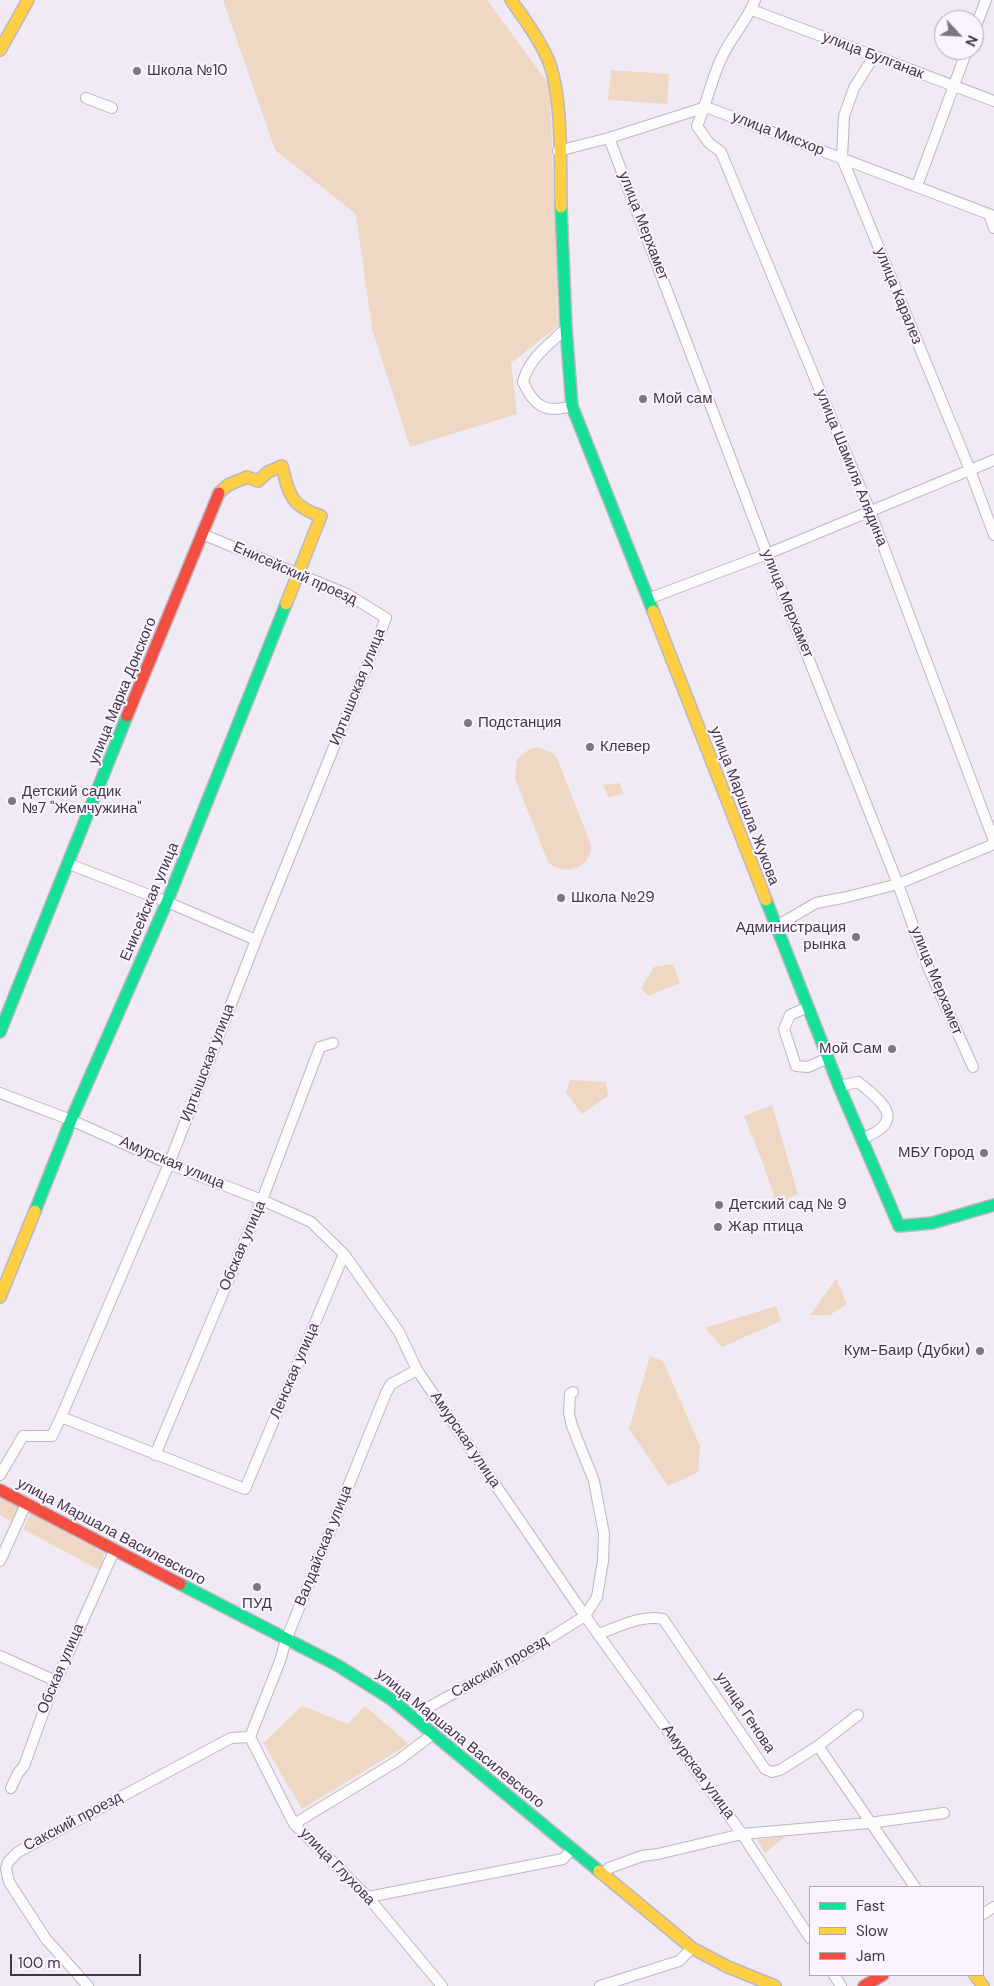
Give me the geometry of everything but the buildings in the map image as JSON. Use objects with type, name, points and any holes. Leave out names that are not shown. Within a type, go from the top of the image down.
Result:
[{"type":"street","points":[[0,50],[28,0]]},
{"type":"street","name":"улица Маршала Жукова","points":[[511,0],[535,37],[551,70],[558,114],[566,328],[571,400],[775,927],[861,1140],[899,1226],[932,1223],[994,1205]]},
{"type":"street","points":[[558,151],[609,138],[706,107],[722,57],[754,5]]},
{"type":"street","name":"улица Булганак","points":[[754,5],[874,56],[994,101]]},
{"type":"street","name":"улица Каралез","points":[[874,56],[854,88],[844,116],[842,158],[970,470],[994,535]]},
{"type":"street","points":[[917,186],[963,60]]},
{"type":"street","points":[[86,98],[112,108]]},
{"type":"street","name":"улица Мисхор","points":[[706,107],[991,215]]},
{"type":"street","name":"улица Шамиля Алядина","points":[[706,107],[697,126],[709,143],[721,152],[870,511],[994,843]]},
{"type":"street","name":"улица Мерхамет","points":[[609,138],[767,554],[898,884],[928,967],[973,1068]]},
{"type":"street","points":[[991,215],[994,228]]},
{"type":"street","points":[[566,328],[535,357],[526,369],[522,382],[529,396],[540,406],[556,410],[571,400]]},
{"type":"street","points":[[648,599],[767,554],[994,460]]},
{"type":"street","name":"улица Марка Донского","points":[[0,1032],[217,494],[228,485],[247,477],[258,481],[268,472],[282,466],[294,503],[303,510],[321,516]]},
{"type":"street","name":"Енисейская улица","points":[[0,1297],[71,1120],[167,902],[297,572],[321,516]]},
{"type":"street","name":"Енисейский проезд","points":[[202,534],[347,594],[386,618]]},
{"type":"street","name":"Иртышская улица","points":[[0,1475],[23,1436],[52,1436],[61,1417],[169,1164],[256,940],[386,618]]},
{"type":"street","points":[[775,927],[816,903],[898,884],[994,843]]},
{"type":"street","points":[[68,864],[167,902],[256,940]]},
{"type":"street","points":[[808,1007],[790,1015],[784,1029],[796,1066],[808,1067],[828,1058]]},
{"type":"street","name":"Обская улица","points":[[155,1455],[262,1200],[320,1047],[333,1042]]},
{"type":"street","points":[[839,1086],[858,1082],[873,1093],[883,1104],[888,1114],[886,1125],[880,1131],[861,1140]]},
{"type":"street","name":"Амурская улица","points":[[0,1093],[71,1120],[169,1164],[262,1200],[312,1222],[344,1254],[400,1332],[417,1370],[585,1616],[742,1834],[809,1936]]},
{"type":"street","name":"Ленская улица","points":[[155,1455],[245,1489],[344,1254]]},
{"type":"street","name":"Валдайская улица","points":[[250,1737],[280,1661],[286,1640],[386,1393],[391,1384],[417,1370]]},
{"type":"street","points":[[572,1392],[570,1394],[569,1413],[572,1426],[594,1481],[604,1534],[603,1561],[597,1597],[585,1616]]},
{"type":"street","points":[[61,1417],[155,1455]]},
{"type":"street","name":"улица Маршала Василевского","points":[[0,1490],[357,1676],[391,1699],[692,1948],[728,1967],[775,1986]]},
{"type":"street","points":[[0,1561],[26,1504]]},
{"type":"street","name":"Обская улица","points":[[11,1788],[18,1773],[24,1766],[56,1681],[114,1551]]},
{"type":"street","name":"Сакский проезд","points":[[416,1720],[431,1706],[524,1654],[585,1616]]},
{"type":"street","name":"улица Генова","points":[[599,1634],[646,1618],[655,1617],[663,1619],[765,1769],[772,1772],[780,1770],[818,1746],[858,1715]]},
{"type":"street","points":[[0,1656],[56,1681]]},
{"type":"street","points":[[294,1824],[398,1760],[433,1734]]},
{"type":"street","name":"Сакский проезд","points":[[88,1986],[46,1939],[9,1882],[6,1869],[12,1856],[231,1738],[250,1737]]},
{"type":"street","name":"улица Глухова","points":[[250,1737],[294,1824],[368,1897],[442,1986]]},
{"type":"street","points":[[818,1746],[913,1886]]},
{"type":"street","points":[[603,1875],[609,1868],[642,1856],[742,1834],[869,1823],[944,1813]]},
{"type":"street","points":[[368,1897],[564,1859],[572,1849]]},
{"type":"street","points":[[600,1986],[678,1961],[692,1948]]},
{"type":"street","points":[[864,1986],[881,1976]]},
{"type":"shaded area","points":[[223,0],[487,0],[550,86],[558,326],[511,363],[517,414],[410,447],[372,329],[356,214],[275,150]]},
{"type":"shaded area","points":[[611,70],[669,74],[667,104],[608,100]]},
{"type":"shaded area","points":[[537,747],[552,753],[557,758],[591,845],[587,860],[576,868],[562,869],[554,867],[548,862],[515,779],[517,759],[528,750]]},
{"type":"shaded area","points":[[620,783],[623,793],[609,798],[603,785]]},
{"type":"shaded area","points":[[673,964],[680,983],[648,996],[641,988],[654,967]]},
{"type":"shaded area","points":[[570,1080],[606,1082],[608,1096],[582,1114],[566,1093]]},
{"type":"shaded area","points":[[772,1105],[798,1194],[777,1204],[744,1116]]},
{"type":"shaded area","points":[[836,1279],[847,1304],[830,1315],[810,1315]]},
{"type":"shaded area","points":[[776,1306],[781,1321],[722,1347],[705,1328]]},
{"type":"shaded area","points":[[650,1356],[663,1361],[700,1446],[698,1472],[668,1486],[629,1429]]},
{"type":"shaded area","points":[[0,1496],[19,1507],[12,1522],[0,1515]]},
{"type":"shaded area","points":[[31,1514],[104,1553],[101,1571],[23,1529]]},
{"type":"shaded area","points":[[302,1706],[348,1724],[365,1706],[409,1744],[302,1809],[263,1743]]},
{"type":"shaded area","points":[[786,1836],[765,1853],[757,1840]]},
{"type":"traffic: fast","points":[[561,207],[566,328],[572,406],[653,611]]},
{"type":"traffic: fast","points":[[35,1211],[71,1120],[167,902],[286,604]]},
{"type":"traffic: fast","points":[[0,1032],[127,716]]},
{"type":"traffic: fast","points":[[766,900],[839,1086],[899,1226],[932,1223],[994,1205]]},
{"type":"traffic: fast","points":[[180,1584],[337,1665],[391,1699],[599,1871]]},
{"type":"traffic: slow","points":[[0,50],[28,0]]},
{"type":"traffic: slow","points":[[511,0],[541,46],[549,62],[553,77],[559,114],[561,207]]},
{"type":"traffic: slow","points":[[219,493],[228,485],[247,477],[258,481],[268,472],[282,466],[293,498],[303,508],[321,516],[286,604]]},
{"type":"traffic: slow","points":[[653,611],[766,900]]},
{"type":"traffic: slow","points":[[0,1297],[35,1211]]},
{"type":"traffic: slow","points":[[599,1871],[692,1948],[728,1967],[775,1986]]},
{"type":"traffic: slow","points":[[976,1976],[983,1986]]},
{"type":"traffic: jam","points":[[127,716],[219,493]]},
{"type":"traffic: jam","points":[[0,1490],[180,1584]]},
{"type":"traffic: jam","points":[[864,1986],[881,1976]]},
{"type":"place","name":"Школа №10","points":[[137,71]]},
{"type":"place","name":"Мой сам","points":[[643,399]]},
{"type":"place","name":"Подстанция","points":[[468,723]]},
{"type":"place","name":"Клевер","points":[[590,747]]},
{"type":"place","name":"Детский садик №7 \"Жемчужина\"","points":[[12,801]]},
{"type":"place","name":"Школа №29","points":[[561,898]]},
{"type":"place","name":"Администрация рынка","points":[[856,937]]},
{"type":"place","name":"Мой Сам","points":[[892,1049]]},
{"type":"place","name":"МБУ Город","points":[[984,1153]]},
{"type":"place","name":"Детский сад № 9","points":[[719,1205]]},
{"type":"place","name":"Жар птица","points":[[718,1227]]},
{"type":"place","name":"Кум-Баир (Дубки)","points":[[980,1351]]},
{"type":"place","name":"ПУД","points":[[257,1587]]}]
